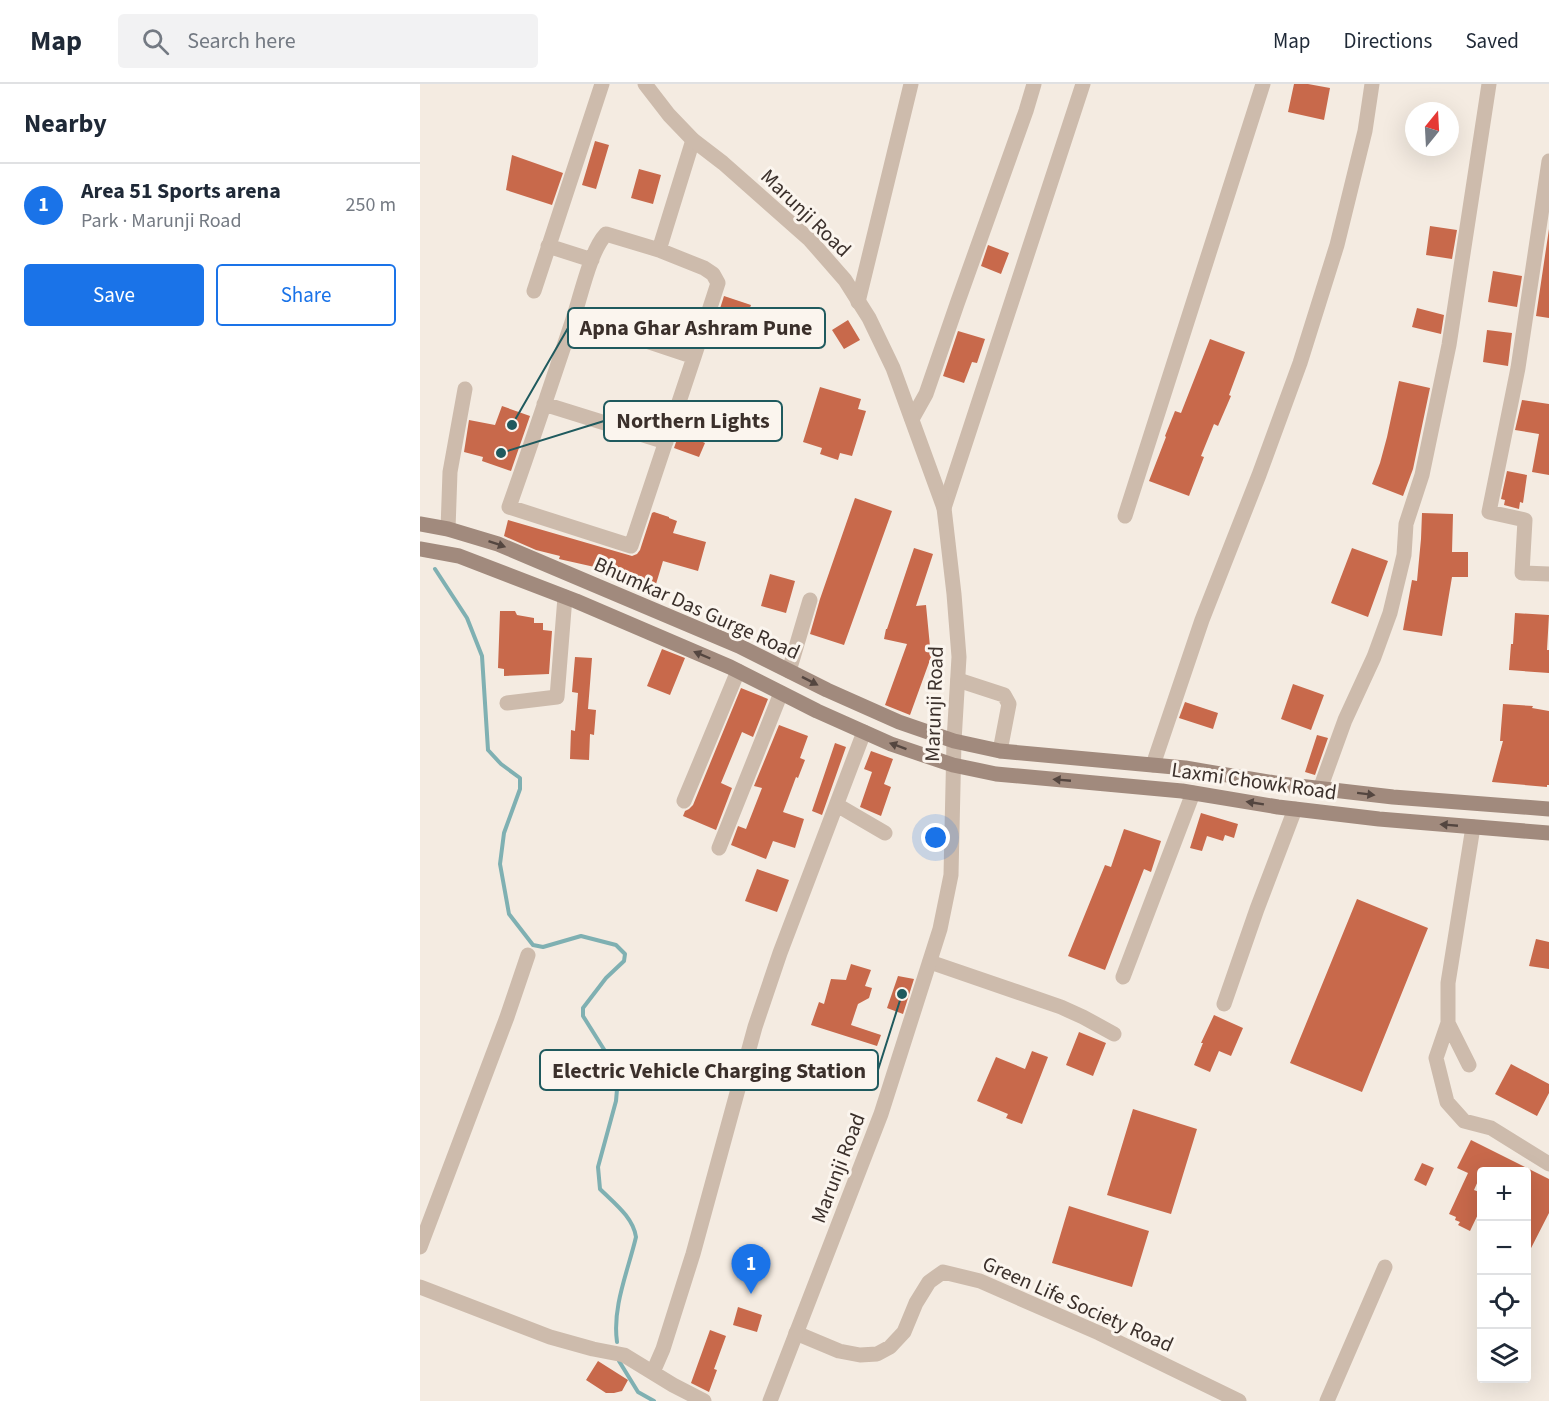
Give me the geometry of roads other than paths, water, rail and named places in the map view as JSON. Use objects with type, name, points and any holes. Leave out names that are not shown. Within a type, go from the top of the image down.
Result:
[{"type":"main road","name":"Bhumkar Das Gurge Road","points":[[420,524],[448,529],[498,544],[747,650],[827,690],[899,722],[954,741]]},
{"type":"main road","points":[[459,556],[465,534]]},
{"type":"main road","name":"Bhumkar Das Gurge Road","points":[[420,549],[459,556],[571,599],[738,671],[891,744],[953,765]]},
{"type":"main road","points":[[571,599],[585,581]]},
{"type":"main road","points":[[738,671],[747,650]]},
{"type":"main road","name":"Laxmi Chowk Road","points":[[954,741],[1000,751],[1185,768],[1281,784],[1393,797],[1549,809]]},
{"type":"main road","name":"Laxmi Chowk Road","points":[[953,765],[996,774],[1193,793],[1323,813],[1549,833]]},
{"type":"main road","points":[[1323,813],[1324,789]]},
{"type":"street","points":[[534,291],[602,84]]},
{"type":"street","name":"Marunji Road","points":[[645,84],[669,115],[693,140],[810,240],[845,280],[869,318],[893,368],[944,508],[955,604],[959,657],[953,765],[951,874],[940,929],[881,1114],[770,1401]]},
{"type":"street","points":[[858,302],[911,84]]},
{"type":"street","points":[[912,419],[926,394],[1034,84]]},
{"type":"street","points":[[944,508],[1083,84]]},
{"type":"street","points":[[1125,516],[1263,84]]},
{"type":"street","points":[[1153,765],[1202,620],[1300,363],[1337,245],[1365,131],[1372,84]]},
{"type":"street","points":[[1324,789],[1345,720],[1374,657],[1397,586],[1404,555],[1406,524],[1422,475],[1449,345],[1489,84]]},
{"type":"street","points":[[659,250],[693,140]]},
{"type":"street","points":[[1549,161],[1518,368],[1489,512],[1525,520],[1521,573],[1549,574]]},
{"type":"street","points":[[606,234],[659,250],[704,268],[713,274],[718,282],[631,546],[509,507],[592,260],[601,239],[606,234]]},
{"type":"street","points":[[548,246],[592,260]]},
{"type":"street","points":[[574,317],[694,357]]},
{"type":"street","points":[[448,529],[450,472],[465,389]]},
{"type":"street","points":[[544,404],[666,442]]},
{"type":"street","points":[[507,703],[557,697],[571,599]]},
{"type":"street","points":[[789,671],[810,600]]},
{"type":"street","points":[[684,801],[738,671]]},
{"type":"street","points":[[958,680],[1004,695],[1009,704],[1000,751]]},
{"type":"street","points":[[719,848],[781,693]]},
{"type":"street","points":[[653,1372],[663,1349],[693,1254],[755,1027],[780,953],[864,732]]},
{"type":"street","points":[[1123,977],[1193,793]]},
{"type":"street","points":[[837,804],[885,832]]},
{"type":"street","points":[[1224,1004],[1294,809]]},
{"type":"street","points":[[1473,827],[1448,983],[1448,1023],[1436,1058],[1447,1102],[1464,1121],[1491,1128],[1549,1164]]},
{"type":"street","points":[[420,1247],[507,1017],[528,955]]},
{"type":"street","points":[[930,962],[1061,1007],[1114,1034]]},
{"type":"street","points":[[1448,1023],[1469,1065]]},
{"type":"street","points":[[1327,1401],[1385,1267]]},
{"type":"street","name":"Green Life Society Road","points":[[796,1333],[839,1351],[860,1355],[877,1354],[890,1347],[904,1332],[916,1303],[929,1282],[943,1272],[980,1281],[1088,1328],[1239,1401]]},
{"type":"street","points":[[420,1287],[550,1336],[593,1349],[624,1355],[704,1401]]},
{"type":"waterway","points":[[435,569],[467,618],[482,656],[488,750],[501,764],[520,778],[520,789],[504,833],[500,864],[509,914],[533,945],[543,947],[581,936],[616,945],[625,954],[624,961],[606,978],[583,1008],[583,1016],[615,1067],[618,1078],[616,1101],[598,1167],[600,1189],[627,1217],[636,1237],[619,1302],[617,1342]]},
{"type":"waterway","points":[[619,1361],[638,1392],[654,1401]]},
{"type":"place","name":"Apna Ghar Ashram Pune","points":[[512,425]]},
{"type":"place","name":"Northern Lights","points":[[501,453]]},
{"type":"place","name":"Electric Vehicle Charging Station","points":[[902,994]]},
{"type":"place","name":"Area 51 Sports arena","points":[[751,1294]]}]
